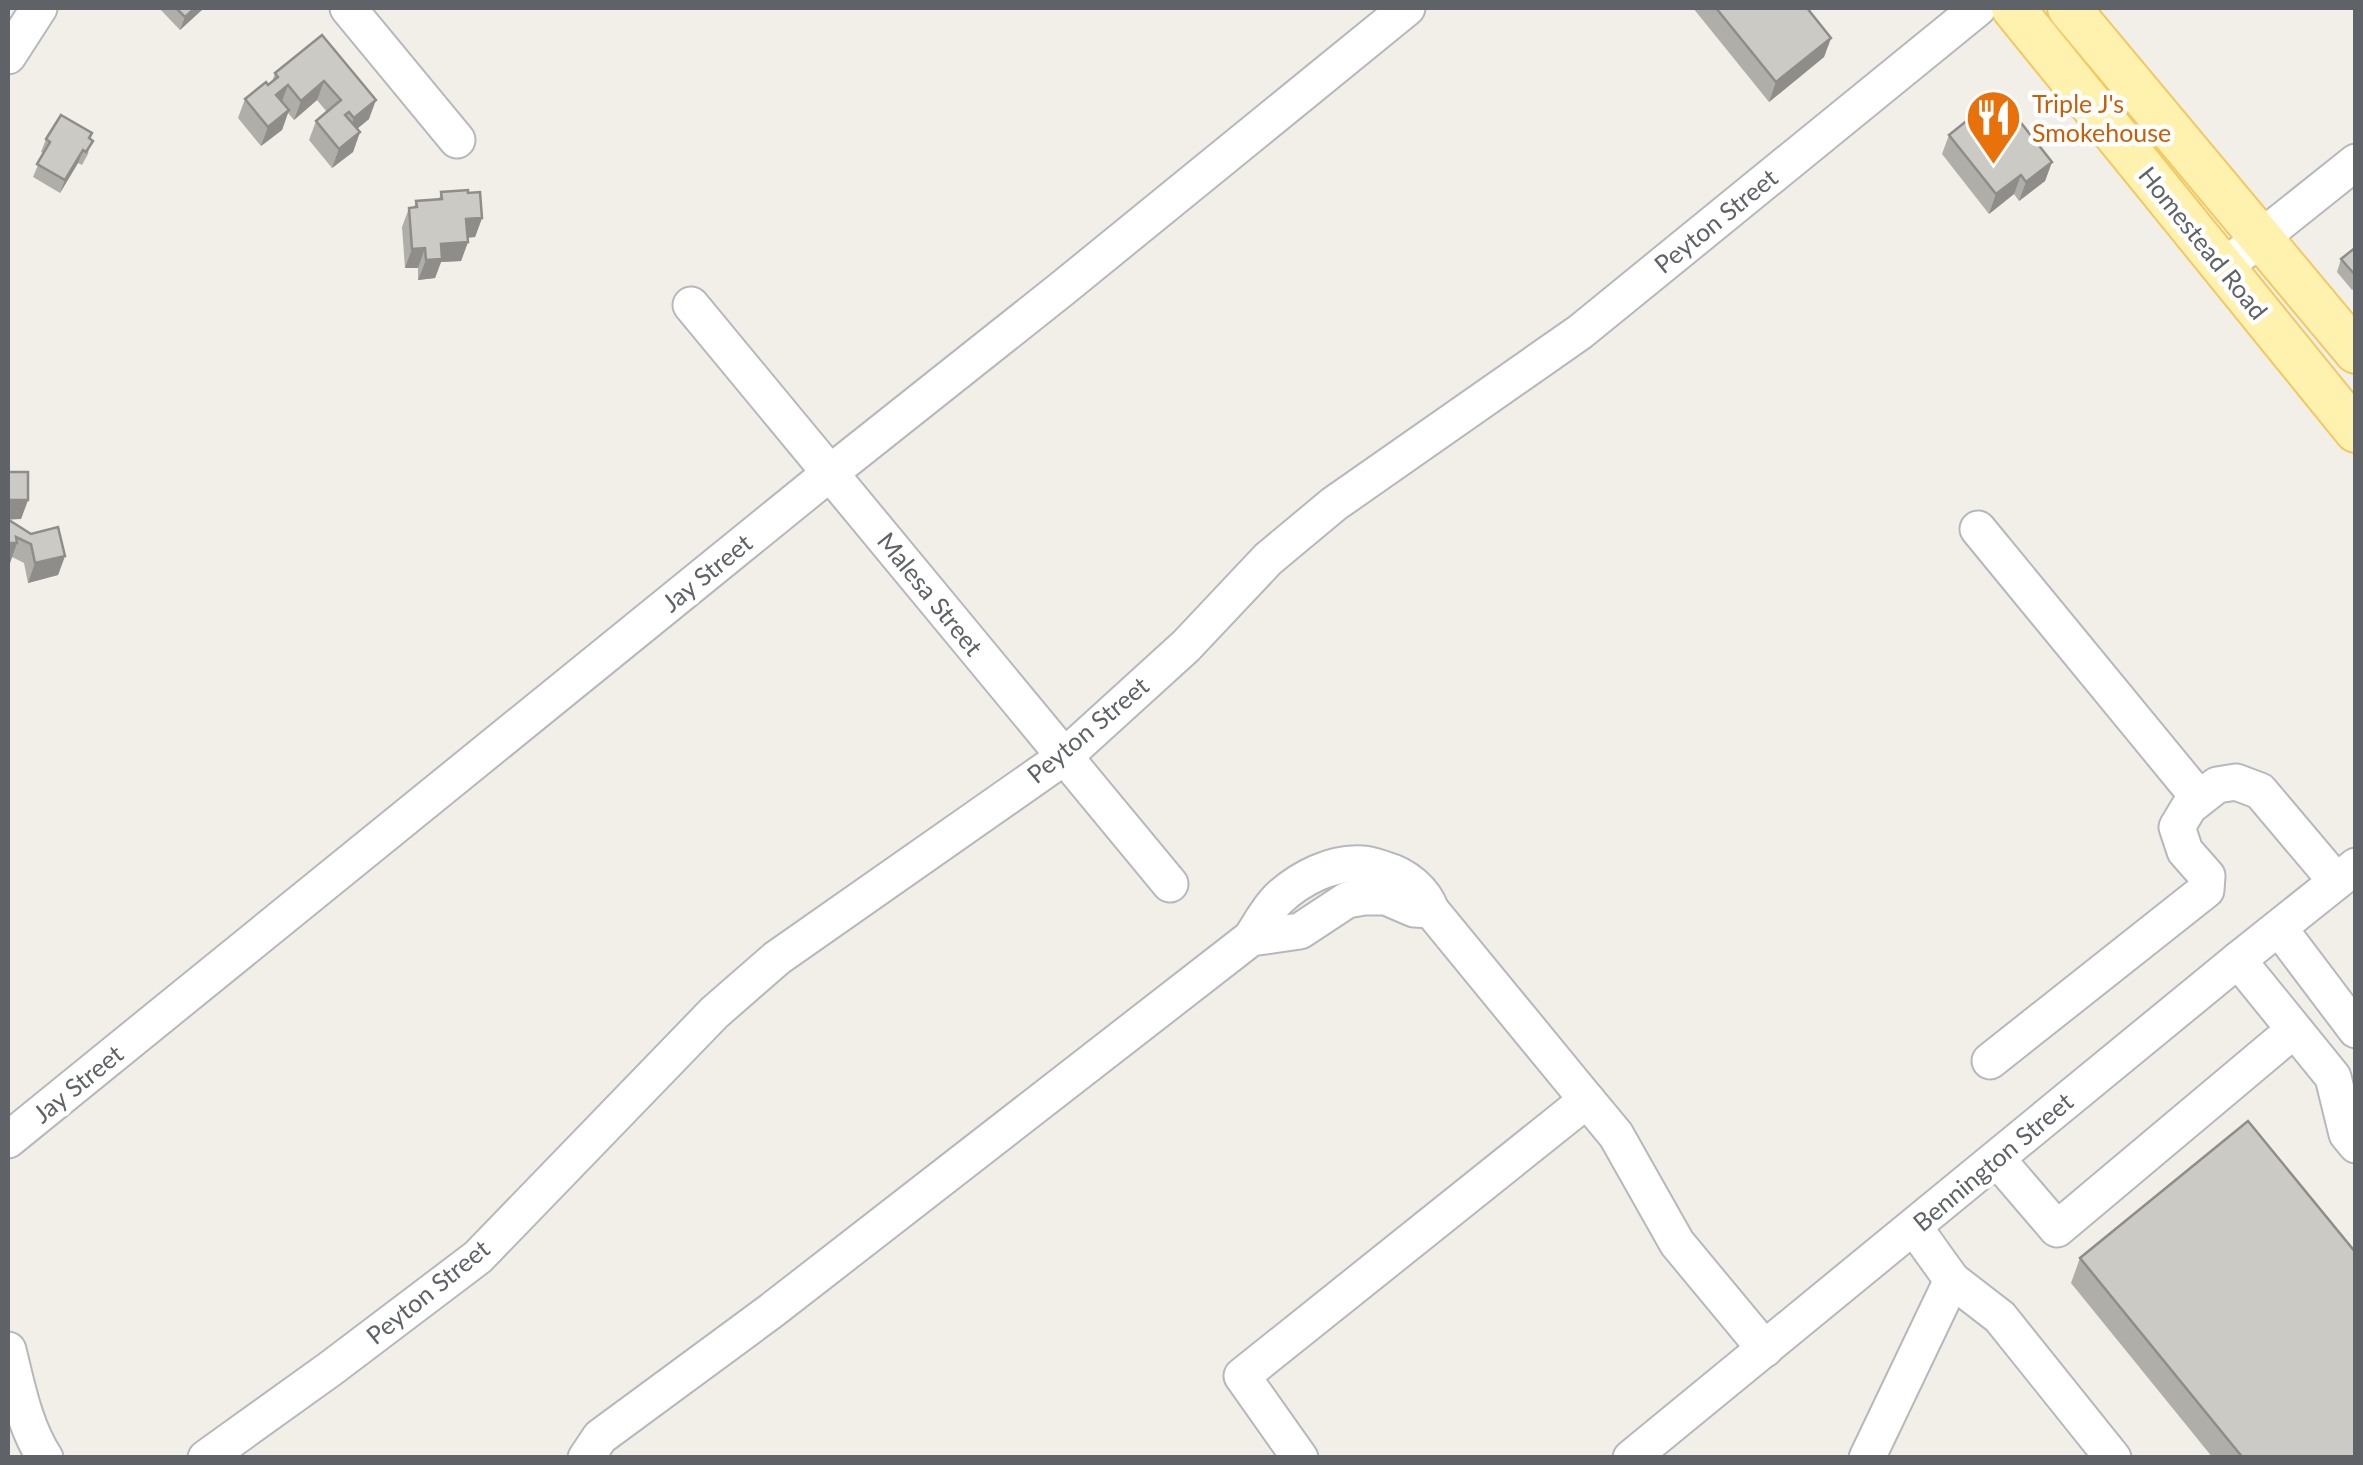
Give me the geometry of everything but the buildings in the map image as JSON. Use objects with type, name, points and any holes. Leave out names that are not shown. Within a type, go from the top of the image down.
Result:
[{"type":"main road","name":"Homestead Road","points":[[2013,8],[2356,431]]},
{"type":"main road","name":"Homestead Road","points":[[2069,8],[2356,352]]},
{"type":"street","points":[[8,56],[39,8]]},
{"type":"street","points":[[348,8],[457,140]]},
{"type":"street","name":"Jay Street","points":[[8,1140],[1407,8]]},
{"type":"street","name":"Peyton Street","points":[[206,1458],[478,1257],[714,1013],[777,958],[1064,757],[1186,646],[1268,559],[1334,504],[1580,332],[1978,8]]},
{"type":"street","points":[[2223,268],[2356,162]]},
{"type":"street","name":"Malesa Street","points":[[691,305],[1170,884]]},
{"type":"street","points":[[1978,529],[2200,798]]},
{"type":"street","points":[[1990,1061],[2206,890],[2207,876],[2185,851],[2178,827],[2188,807],[2217,785],[2236,782],[2260,791],[2346,874]]},
{"type":"street","name":"Bennington Street","points":[[1631,1458],[2346,874]]},
{"type":"street","points":[[586,1458],[600,1438],[771,1311],[1251,938],[1300,931],[1346,900],[1364,897],[1386,897],[1431,910],[1616,1136],[1676,1243],[1765,1349]]},
{"type":"street","points":[[2278,928],[2356,1030]]},
{"type":"street","points":[[2238,960],[2334,1078],[2347,1134],[2356,1145]]},
{"type":"street","points":[[1997,1159],[2057,1229],[2294,1030]]},
{"type":"street","points":[[1300,1458],[1242,1376],[1586,1100]]},
{"type":"street","points":[[1914,1227],[1952,1280],[2000,1316],[2113,1458]]},
{"type":"street","points":[[1868,1458],[1952,1280]]},
{"type":"street","points":[[8,1350],[21,1402],[45,1458]]},
{"type":"place","name":"Triple J's Smokehouse","points":[[1993,167]]}]
